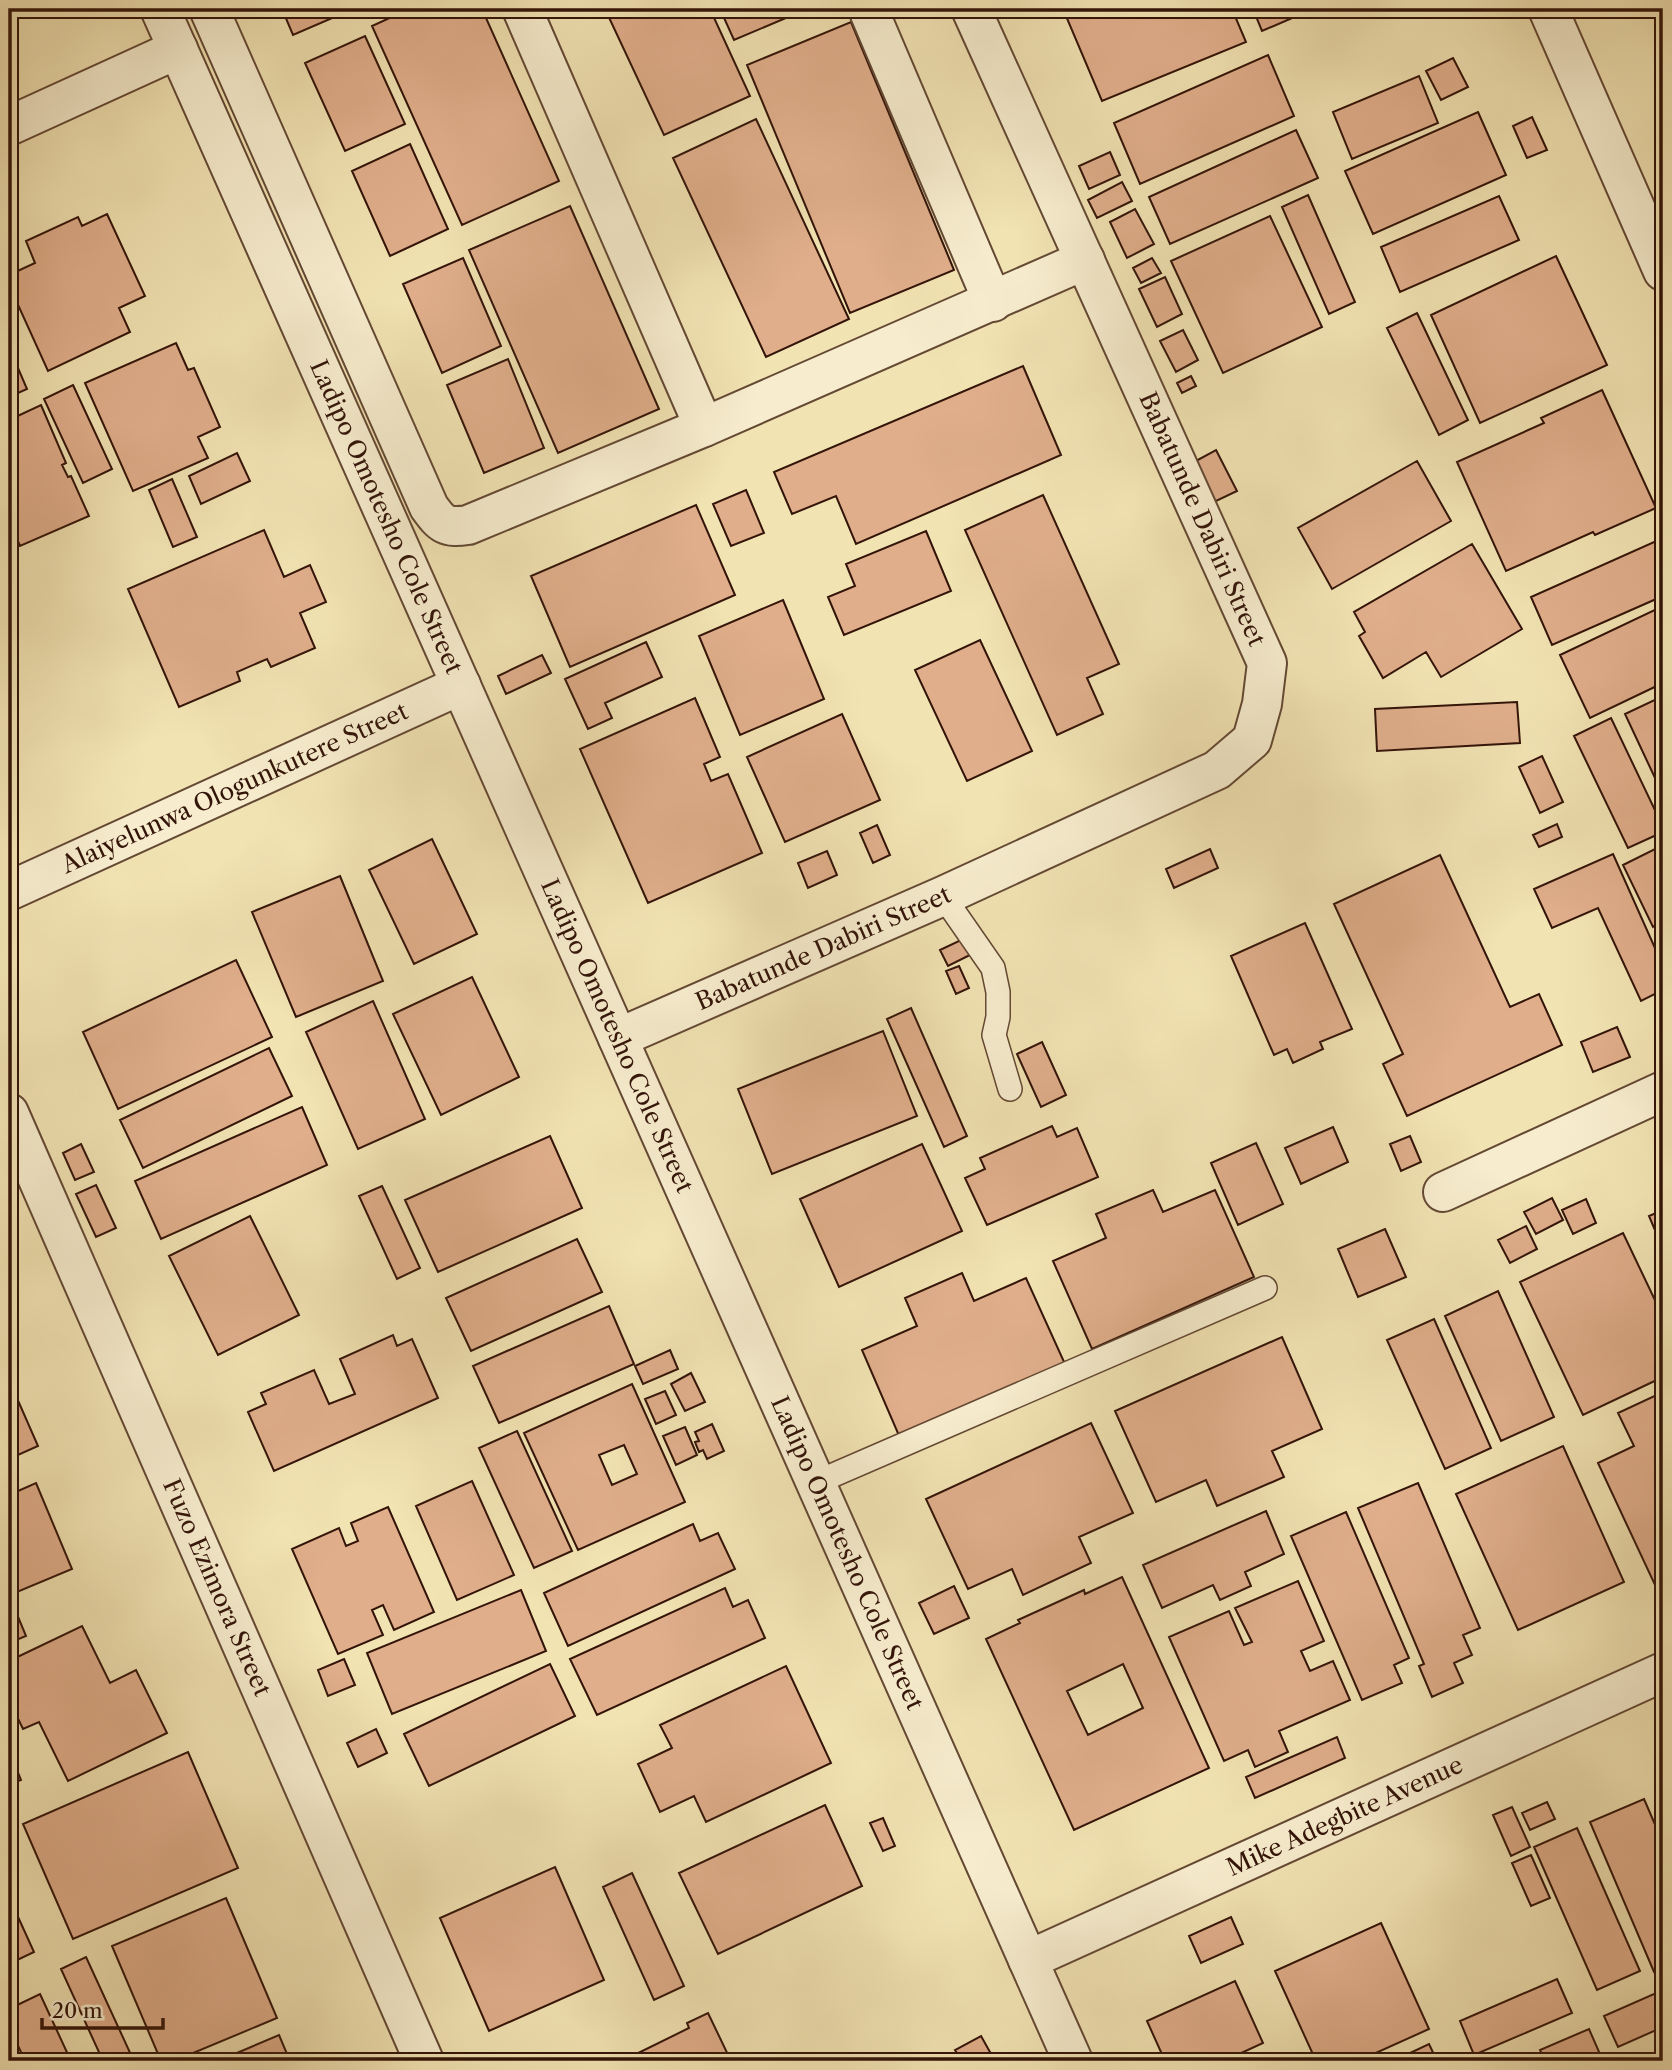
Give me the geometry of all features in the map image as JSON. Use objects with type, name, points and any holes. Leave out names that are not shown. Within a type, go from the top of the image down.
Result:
[{"type":"street","name":"Ladipo Omotesho Cole Street","points":[[160,9],[1073,2061]]},
{"type":"street","points":[[209,9],[429,507],[440,523],[453,527],[468,525],[704,427],[1085,260]]},
{"type":"street","points":[[522,9],[704,427]]},
{"type":"street","points":[[868,9],[993,302]]},
{"type":"street","name":"Babatunde Dabiri Street","points":[[618,1038],[943,895],[1217,770],[1252,740],[1262,704],[1267,663],[971,9]]},
{"type":"street","points":[[1548,9],[1663,271]]},
{"type":"street","points":[[9,126],[178,49]]},
{"type":"street","name":"Alaiyelunwa Ologunkutere Street","points":[[9,891],[461,685]]},
{"type":"street","points":[[1443,1192],[1663,1091]]},
{"type":"street","name":"Fuzo Ezimora Street","points":[[9,1113],[424,2061]]},
{"type":"street","name":"Mike Adegbite Avenue","points":[[1028,1961],[1663,1672]]},
{"type":"lane","points":[[943,895],[993,968],[998,992],[998,1017],[994,1035],[1010,1089]]},
{"type":"lane","points":[[815,1483],[1265,1289]]},
{"type":"building","points":[[9,9],[38,9],[9,21]]},
{"type":"building","points":[[282,9],[353,9],[293,35]]},
{"type":"building","points":[[409,9],[482,9],[559,181],[462,225],[372,26]]},
{"type":"building","points":[[605,9],[710,9],[750,96],[664,135]]},
{"type":"building","points":[[720,9],[807,9],[734,40]]},
{"type":"building","points":[[1063,9],[1232,9],[1246,42],[1102,101]]},
{"type":"building","points":[[1253,9],[1313,9],[1262,31]]},
{"type":"building","points":[[851,22],[954,270],[850,313],[747,65]]},
{"type":"building","points":[[365,36],[405,124],[345,151],[305,63]]},
{"type":"building","points":[[1268,55],[1294,116],[1140,184],[1114,123]]},
{"type":"building","points":[[1453,58],[1468,87],[1441,100],[1426,71]]},
{"type":"building","points":[[1419,76],[1438,123],[1352,159],[1333,112]]},
{"type":"building","points":[[1478,112],[1506,175],[1373,234],[1345,171]]},
{"type":"building","points":[[1532,117],[1547,150],[1527,158],[1513,126]]},
{"type":"building","points":[[756,119],[849,319],[766,357],[673,158]]},
{"type":"building","points":[[1296,130],[1318,178],[1170,244],[1149,197]]},
{"type":"building","points":[[410,144],[448,229],[390,256],[352,171]]},
{"type":"building","points":[[1110,152],[1120,175],[1089,189],[1079,166]]},
{"type":"building","points":[[1122,182],[1132,201],[1097,218],[1088,200]]},
{"type":"building","points":[[1308,195],[1355,302],[1329,314],[1282,207]]},
{"type":"building","points":[[1499,196],[1519,240],[1400,292],[1381,247]]},
{"type":"building","points":[[570,206],[659,409],[558,453],[469,250]]},
{"type":"building","points":[[1135,209],[1154,244],[1127,258],[1110,222]]},
{"type":"building","points":[[107,214],[145,296],[119,308],[130,332],[48,371],[9,285],[9,275],[35,263],[26,241],[78,217],[82,226]]},
{"type":"building","points":[[1270,216],[1322,327],[1223,373],[1171,261]]},
{"type":"building","points":[[1556,256],[1607,365],[1480,423],[1431,315]]},
{"type":"building","points":[[463,258],[501,346],[442,373],[403,284]]},
{"type":"building","points":[[1152,258],[1161,273],[1141,283],[1133,268]]},
{"type":"building","points":[[1165,277],[1182,314],[1157,327],[1139,289]]},
{"type":"building","points":[[1417,313],[1468,420],[1439,435],[1387,328]]},
{"type":"building","points":[[1183,330],[1198,360],[1176,372],[1160,341]]},
{"type":"building","points":[[176,343],[188,370],[194,368],[220,427],[198,437],[208,458],[133,491],[85,383]]},
{"type":"building","points":[[9,347],[27,389],[9,397]]},
{"type":"building","points":[[508,359],[544,448],[484,473],[447,385]]},
{"type":"building","points":[[1023,366],[1061,455],[856,544],[836,496],[792,514],[774,472]]},
{"type":"building","points":[[1191,376],[1196,386],[1182,393],[1177,383]]},
{"type":"building","points":[[73,385],[112,469],[83,483],[44,399]]},
{"type":"building","points":[[1602,390],[1656,508],[1595,535],[1593,532],[1506,571],[1457,462],[1544,423],[1541,418]]},
{"type":"building","points":[[41,405],[66,463],[62,465],[68,477],[71,476],[89,516],[20,546],[9,520],[9,481],[17,477],[9,458],[9,420]]},
{"type":"building","points":[[1216,450],[1237,491],[1214,502],[1194,462]]},
{"type":"building","points":[[237,453],[250,481],[201,504],[189,476]]},
{"type":"building","points":[[1417,461],[1451,521],[1332,589],[1298,528]]},
{"type":"building","points":[[172,479],[197,537],[173,547],[149,490]]},
{"type":"building","points":[[746,490],[764,533],[731,546],[713,504]]},
{"type":"building","points":[[1043,495],[1119,664],[1087,678],[1103,714],[1057,735],[965,530]]},
{"type":"building","points":[[696,505],[735,595],[570,667],[531,576]]},
{"type":"building","points":[[264,530],[284,577],[310,565],[326,602],[300,613],[315,648],[271,667],[267,659],[237,672],[240,681],[179,707],[128,589]]},
{"type":"building","points":[[926,531],[951,591],[844,635],[828,597],[855,586],[846,564]]},
{"type":"building","points":[[9,537],[17,555],[9,559]]},
{"type":"building","points":[[1663,538],[1663,596],[1552,645],[1531,597]]},
{"type":"building","points":[[1472,544],[1522,629],[1441,677],[1426,652],[1383,678],[1359,636],[1365,632],[1354,612]]},
{"type":"building","points":[[783,600],[824,699],[740,735],[699,636]]},
{"type":"building","points":[[1663,606],[1663,683],[1590,718],[1560,655]]},
{"type":"building","points":[[980,640],[1032,751],[967,781],[915,670]]},
{"type":"building","points":[[646,642],[662,677],[605,703],[612,718],[588,729],[565,679]]},
{"type":"building","points":[[542,655],[551,673],[506,694],[498,676]]},
{"type":"building","points":[[1663,696],[1663,795],[1625,714]]},
{"type":"building","points":[[695,698],[720,757],[704,764],[711,781],[728,774],[762,853],[648,903],[580,749]]},
{"type":"building","points":[[1517,702],[1520,743],[1377,751],[1375,709]]},
{"type":"building","points":[[842,714],[880,800],[785,842],[747,757]]},
{"type":"building","points":[[1611,718],[1663,827],[1663,832],[1628,848],[1574,736]]},
{"type":"building","points":[[1542,756],[1563,802],[1540,813],[1519,767]]},
{"type":"building","points":[[1557,824],[1562,837],[1539,847],[1533,835]]},
{"type":"building","points":[[877,825],[890,855],[873,863],[860,833]]},
{"type":"building","points":[[432,839],[477,934],[414,964],[369,870]]},
{"type":"building","points":[[1663,845],[1663,922],[1653,927],[1623,865]]},
{"type":"building","points":[[1210,849],[1218,868],[1174,888],[1166,869]]},
{"type":"building","points":[[827,851],[837,875],[808,888],[798,863]]},
{"type":"building","points":[[1613,854],[1663,966],[1663,990],[1641,1001],[1598,908],[1552,928],[1534,889]]},
{"type":"building","points":[[1440,855],[1510,1007],[1539,994],[1562,1045],[1407,1116],[1383,1064],[1403,1054],[1334,904]]},
{"type":"building","points":[[340,876],[383,981],[296,1017],[252,912]]},
{"type":"building","points":[[1305,923],[1352,1029],[1320,1042],[1323,1049],[1293,1063],[1287,1049],[1274,1055],[1231,956]]},
{"type":"building","points":[[963,939],[970,955],[948,966],[940,950]]},
{"type":"building","points":[[236,960],[272,1037],[118,1109],[83,1032]]},
{"type":"building","points":[[959,966],[969,988],[956,994],[946,971]]},
{"type":"building","points":[[472,977],[519,1077],[441,1115],[393,1014]]},
{"type":"building","points":[[373,1001],[425,1119],[358,1149],[306,1032]]},
{"type":"building","points":[[911,1008],[967,1136],[944,1147],[887,1019]]},
{"type":"building","points":[[1617,1027],[1630,1057],[1593,1072],[1581,1042]]},
{"type":"building","points":[[883,1031],[917,1116],[772,1174],[738,1089]]},
{"type":"building","points":[[1042,1042],[1066,1095],[1041,1107],[1017,1054]]},
{"type":"building","points":[[269,1048],[292,1096],[143,1168],[120,1120]]},
{"type":"building","points":[[302,1107],[327,1165],[161,1239],[135,1181]]},
{"type":"building","points":[[1052,1126],[1057,1137],[1077,1128],[1098,1177],[987,1225],[965,1178],[985,1169],[980,1158]]},
{"type":"building","points":[[1333,1127],[1348,1162],[1301,1184],[1285,1148]]},
{"type":"building","points":[[550,1136],[582,1208],[438,1272],[405,1200]]},
{"type":"building","points":[[1410,1136],[1421,1162],[1401,1171],[1390,1144]]},
{"type":"building","points":[[1256,1143],[1283,1204],[1238,1225],[1211,1163]]},
{"type":"building","points":[[81,1144],[94,1172],[75,1180],[63,1153]]},
{"type":"building","points":[[922,1144],[962,1231],[839,1287],[800,1199]]},
{"type":"building","points":[[96,1185],[116,1228],[96,1237],[76,1194]]},
{"type":"building","points":[[382,1186],[420,1268],[397,1279],[359,1196]]},
{"type":"building","points":[[1153,1190],[1163,1212],[1215,1190],[1254,1277],[1092,1349],[1053,1261],[1106,1238],[1096,1214]]},
{"type":"building","points":[[1552,1198],[1563,1220],[1536,1234],[1524,1212]]},
{"type":"building","points":[[1586,1199],[1596,1223],[1573,1234],[1562,1210]]},
{"type":"building","points":[[1663,1210],[1663,1249],[1649,1216]]},
{"type":"building","points":[[250,1216],[299,1315],[218,1355],[169,1256]]},
{"type":"building","points":[[1526,1226],[1537,1249],[1510,1263],[1498,1240]]},
{"type":"building","points":[[1385,1229],[1406,1277],[1358,1297],[1338,1249]]},
{"type":"building","points":[[1623,1233],[1663,1317],[1663,1377],[1583,1415],[1520,1282]]},
{"type":"building","points":[[577,1239],[602,1292],[471,1351],[446,1298]]},
{"type":"building","points":[[962,1273],[974,1301],[1026,1278],[1065,1364],[900,1438],[862,1350],[917,1326],[905,1298]]},
{"type":"building","points":[[1498,1291],[1554,1417],[1501,1441],[1445,1316]]},
{"type":"building","points":[[609,1306],[634,1364],[499,1423],[473,1366]]},
{"type":"building","points":[[1434,1319],[1491,1448],[1445,1469],[1387,1340]]},
{"type":"building","points":[[393,1335],[397,1346],[412,1339],[438,1398],[274,1471],[248,1412],[266,1404],[261,1393],[314,1370],[329,1404],[355,1394],[340,1359]]},
{"type":"building","points":[[1282,1337],[1322,1429],[1272,1451],[1284,1477],[1217,1506],[1206,1480],[1156,1502],[1115,1411]]},
{"type":"building","points":[[670,1350],[678,1369],[643,1384],[635,1366]]},
{"type":"building","points":[[691,1373],[705,1402],[685,1411],[671,1384]]},
{"type":"building","points":[[9,1380],[38,1446],[9,1459]]},
{"type":"building","points":[[632,1384],[685,1502],[578,1550],[524,1433]],"holes":[[[624,1445],[637,1474],[612,1485],[599,1455]]]},
{"type":"building","points":[[665,1391],[676,1415],[656,1424],[645,1399]]},
{"type":"building","points":[[1663,1392],[1663,1581],[1655,1585],[1598,1463],[1634,1446],[1618,1413]]},
{"type":"building","points":[[1091,1423],[1133,1513],[1079,1537],[1091,1563],[1023,1595],[1012,1569],[968,1589],[926,1499]]},
{"type":"building","points":[[712,1424],[724,1451],[707,1459],[703,1450],[699,1452],[695,1442],[699,1441],[695,1432]]},
{"type":"building","points":[[685,1427],[697,1455],[676,1465],[663,1436]]},
{"type":"building","points":[[517,1431],[572,1551],[534,1568],[479,1448]]},
{"type":"building","points":[[1563,1446],[1624,1582],[1518,1630],[1456,1494]]},
{"type":"building","points":[[472,1481],[514,1575],[457,1600],[416,1506]]},
{"type":"building","points":[[36,1483],[72,1569],[17,1592],[9,1573],[9,1495]]},
{"type":"building","points":[[1418,1483],[1480,1628],[1463,1635],[1472,1655],[1454,1663],[1463,1683],[1432,1697],[1419,1666],[1424,1664],[1358,1508]]},
{"type":"building","points":[[388,1507],[434,1612],[394,1630],[383,1605],[372,1610],[383,1635],[338,1654],[292,1549],[339,1528],[346,1546],[358,1541],[351,1523]]},
{"type":"building","points":[[1266,1511],[1284,1554],[1245,1572],[1251,1586],[1220,1600],[1213,1585],[1162,1608],[1143,1565]]},
{"type":"building","points":[[1346,1512],[1409,1658],[1394,1665],[1402,1683],[1362,1700],[1291,1536]]},
{"type":"building","points":[[693,1524],[700,1541],[718,1533],[735,1569],[568,1646],[544,1593]]},
{"type":"building","points":[[1122,1577],[1209,1768],[1074,1830],[986,1639],[1020,1623],[1018,1620],[1084,1590],[1085,1594]],"holes":[[[1123,1664],[1143,1708],[1088,1735],[1067,1691]]]},
{"type":"building","points":[[1298,1581],[1324,1641],[1301,1651],[1310,1671],[1333,1661],[1350,1700],[1279,1731],[1288,1752],[1255,1767],[1248,1750],[1224,1761],[1169,1637],[1229,1611],[1244,1645],[1252,1642],[1235,1608]]},
{"type":"building","points":[[954,1586],[969,1618],[934,1634],[919,1603]]},
{"type":"building","points":[[725,1588],[733,1607],[748,1600],[765,1638],[597,1715],[570,1659]]},
{"type":"building","points":[[521,1590],[546,1651],[392,1714],[367,1653]]},
{"type":"building","points":[[9,1595],[26,1636],[9,1643]]},
{"type":"building","points":[[82,1626],[110,1683],[136,1670],[167,1733],[68,1781],[39,1722],[23,1729],[9,1700],[9,1661]]},
{"type":"building","points":[[344,1659],[355,1685],[328,1696],[318,1670]]},
{"type":"building","points":[[550,1664],[575,1716],[429,1786],[404,1734]]},
{"type":"building","points":[[786,1666],[831,1763],[706,1822],[694,1796],[660,1812],[638,1764],[672,1748],[660,1725]]},
{"type":"building","points":[[376,1729],[387,1753],[358,1767],[347,1743]]},
{"type":"building","points":[[1337,1737],[1345,1758],[1255,1798],[1246,1777]]},
{"type":"building","points":[[9,1750],[21,1780],[9,1785]]},
{"type":"building","points":[[188,1752],[238,1868],[73,1939],[23,1824]]},
{"type":"building","points":[[1663,1755],[1663,1775],[1655,1759]]},
{"type":"building","points":[[1644,1799],[1663,1843],[1663,1968],[1654,1972],[1590,1822]]},
{"type":"building","points":[[1547,1802],[1555,1819],[1530,1830],[1522,1813]]},
{"type":"building","points":[[825,1805],[862,1886],[718,1954],[679,1873]]},
{"type":"building","points":[[1512,1807],[1530,1847],[1511,1856],[1493,1815]]},
{"type":"building","points":[[883,1818],[895,1846],[883,1851],[870,1823]]},
{"type":"building","points":[[1577,1828],[1640,1971],[1597,1990],[1534,1847]]},
{"type":"building","points":[[1531,1855],[1550,1898],[1531,1906],[1512,1863]]},
{"type":"building","points":[[555,1867],[604,1980],[489,2031],[440,1918]]},
{"type":"building","points":[[632,1873],[684,1986],[654,2000],[603,1887]]},
{"type":"building","points":[[9,1897],[34,1952],[9,1964]]},
{"type":"building","points":[[226,1898],[277,2018],[174,2061],[161,2061],[112,1946]]},
{"type":"building","points":[[1231,1917],[1243,1944],[1201,1963],[1189,1936]]},
{"type":"building","points":[[1381,1923],[1429,2029],[1358,2061],[1316,2061],[1275,1971]]},
{"type":"building","points":[[86,1957],[132,2057],[123,2061],[103,2061],[61,1969]]},
{"type":"building","points":[[1557,1979],[1572,2013],[1474,2055],[1460,2021]]},
{"type":"building","points":[[1235,1981],[1263,2043],[1224,2061],[1165,2061],[1147,2021]]},
{"type":"building","points":[[1663,1990],[1663,2027],[1618,2047],[1604,2016]]},
{"type":"building","points":[[40,1994],[71,2061],[25,2061],[9,2026],[9,2009]]},
{"type":"building","points":[[708,2013],[731,2061],[622,2061],[689,2028],[687,2023]]},
{"type":"building","points":[[1589,2029],[1603,2061],[1545,2061],[1540,2050]]},
{"type":"building","points":[[279,2035],[290,2061],[218,2061]]},
{"type":"building","points":[[981,2036],[995,2061],[962,2061],[955,2050]]},
{"type":"building","points":[[1429,2044],[1437,2061],[1393,2061]]},
{"type":"building","points":[[1265,2054],[1269,2061],[1250,2061]]}]
